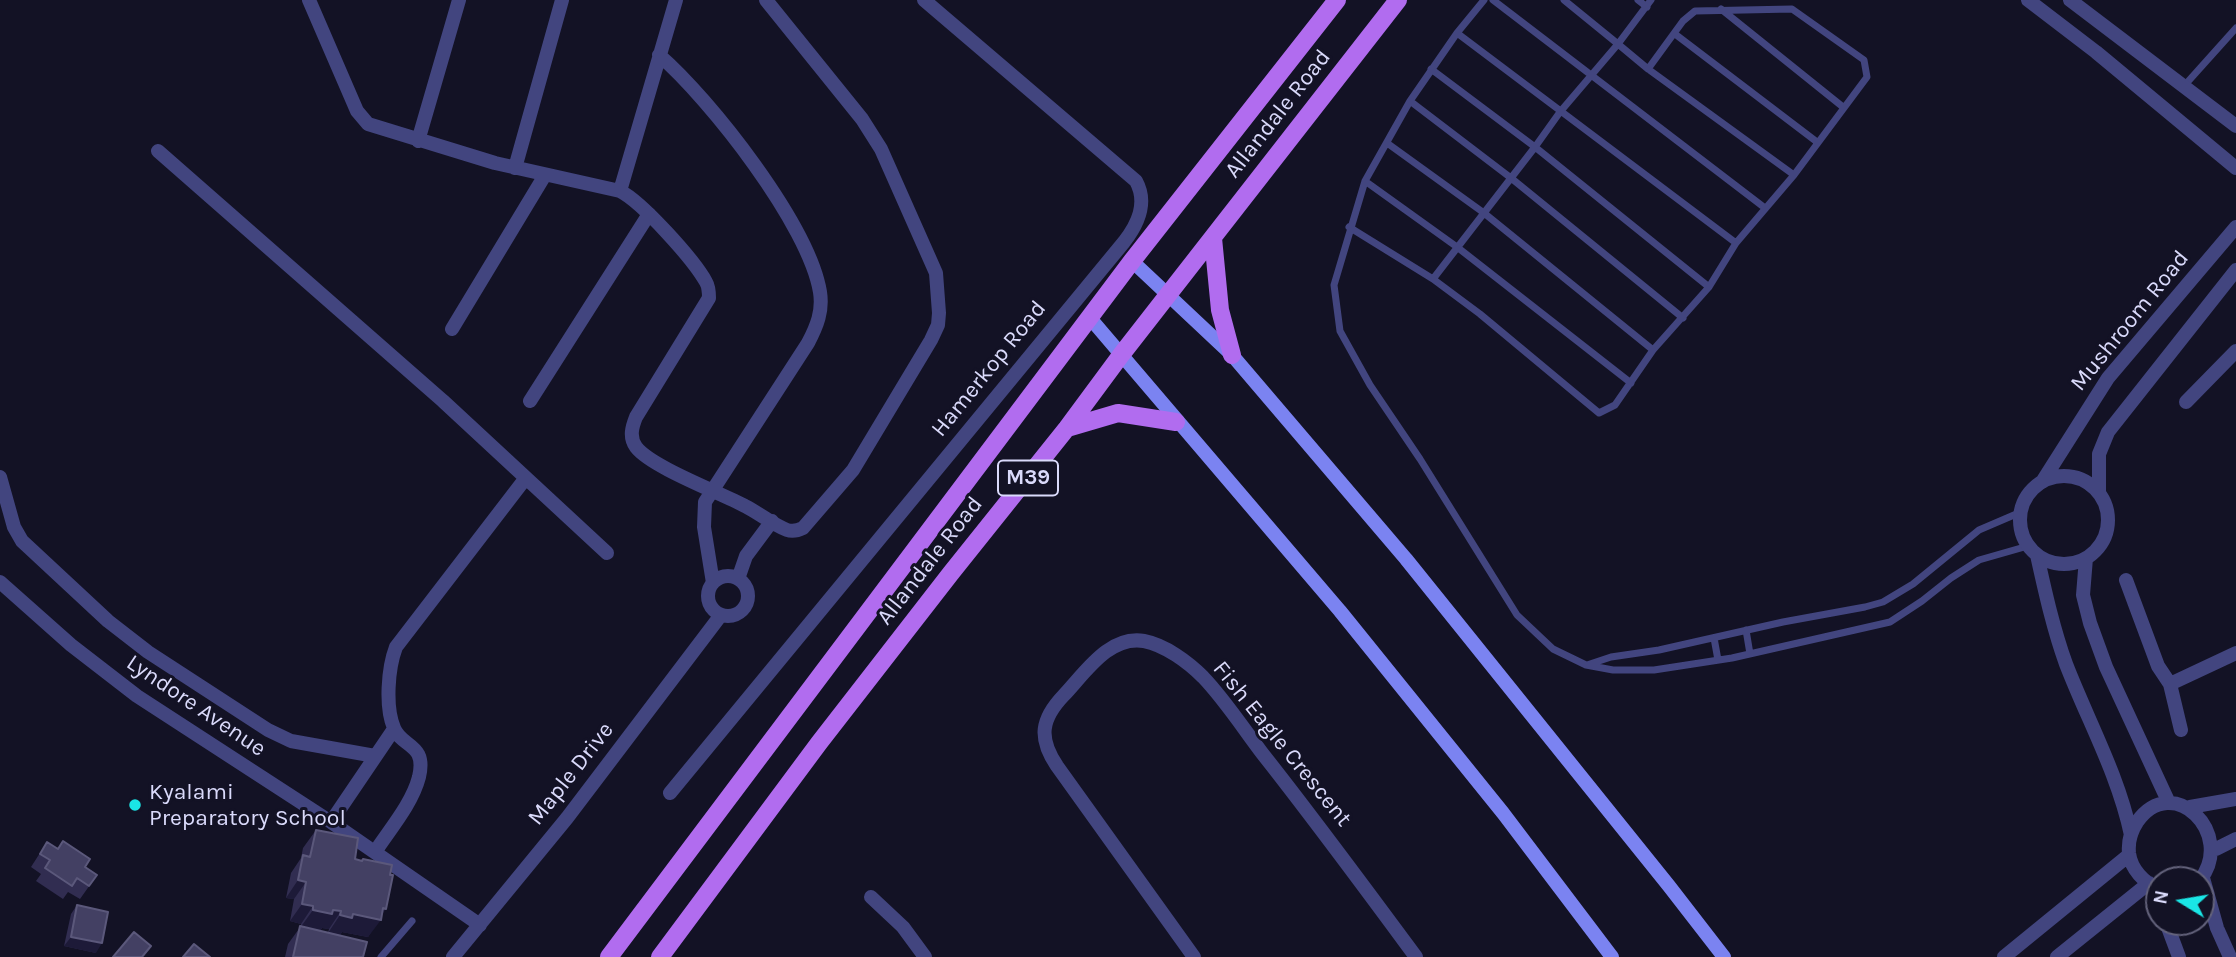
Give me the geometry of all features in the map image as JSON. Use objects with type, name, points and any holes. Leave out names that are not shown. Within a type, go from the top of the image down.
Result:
[{"type":"main road","name":"Allandale Road","points":[[610,957],[1132,261],[1337,0]]},
{"type":"main road","name":"Allandale Road","points":[[660,957],[852,701],[1398,0]]},
{"type":"main road","points":[[1213,238],[1218,302],[1232,355]]},
{"type":"main road","points":[[1067,428],[1118,414],[1176,422]]},
{"type":"street","points":[[418,141],[459,0]]},
{"type":"street","points":[[515,168],[562,0]]},
{"type":"street","points":[[620,191],[676,0]]},
{"type":"street","points":[[311,1],[362,119],[374,127],[515,168],[620,191],[634,199],[649,214],[691,262],[707,283],[709,291],[703,310],[636,417],[632,438],[638,450],[647,456],[711,491],[736,501],[786,530],[793,531],[803,528],[853,470],[931,340],[938,325],[939,313],[934,264],[881,149],[862,119],[766,0]]},
{"type":"street","name":"Hamerkop Road","points":[[670,793],[1115,253],[1130,233],[1140,213],[1142,191],[1136,180],[924,0]]},
{"type":"street","points":[[2028,0],[2096,52],[2236,168]]},
{"type":"street","points":[[2070,0],[2236,126]]},
{"type":"street","points":[[659,55],[679,72],[708,105],[780,202],[798,234],[820,291],[821,310],[808,343],[705,502],[703,513],[713,583]]},
{"type":"street","points":[[158,151],[443,401],[607,554]]},
{"type":"street","points":[[452,329],[545,174]]},
{"type":"street","points":[[530,401],[649,214]]},
{"type":"street","name":"Mushroom Road","points":[[2021,512],[2027,497],[2042,482],[2108,378],[2236,227]]},
{"type":"street","points":[[1132,261],[1232,355],[1406,559],[1670,886],[1724,957]]},
{"type":"street","points":[[2032,550],[2056,563],[2077,562],[2095,552],[2106,534],[2107,512],[2099,493],[2099,454],[2108,432],[2236,270]]},
{"type":"street","points":[[1090,318],[1340,611],[1503,813],[1612,957]]},
{"type":"street","points":[[2186,402],[2236,351]]},
{"type":"street","points":[[2042,482],[2062,476],[2072,477],[2099,493]]},
{"type":"street","points":[[0,477],[13,527],[22,541],[108,621],[148,652],[282,737],[375,756]]},
{"type":"street","points":[[375,852],[408,800],[419,776],[419,754],[394,729],[389,670],[396,647],[524,479]]},
{"type":"street","points":[[2021,512],[2021,528],[2032,550],[2066,662],[2109,760],[2125,806],[2131,835]]},
{"type":"street","points":[[738,579],[746,556],[772,521]]},
{"type":"street","points":[[2086,558],[2084,595],[2090,623],[2106,667],[2169,803]]},
{"type":"street","points":[[725,576],[738,579],[747,589],[745,607],[735,615],[721,615],[709,602],[709,588],[713,583],[725,576]]},
{"type":"street","points":[[2126,580],[2158,666],[2170,684],[2181,730]]},
{"type":"street","name":"Lyndore Avenue","points":[[0,582],[71,645],[137,696],[331,822],[480,925]]},
{"type":"street","name":"Maple Drive","points":[[453,957],[567,818],[721,615]]},
{"type":"street","name":"Fish Eagle Crescent","points":[[1194,957],[1057,766],[1044,740],[1046,722],[1056,704],[1104,653],[1126,642],[1143,641],[1160,647],[1180,658],[1203,677],[1304,806],[1416,957]]},
{"type":"street","points":[[2170,684],[2236,653]]},
{"type":"street","points":[[331,822],[394,729]]},
{"type":"street","points":[[2145,881],[2138,874],[2129,855],[2135,825],[2150,810],[2169,803],[2190,807],[2236,799]]},
{"type":"street","points":[[2190,807],[2199,813],[2212,829],[2216,849],[2210,866]]},
{"type":"street","points":[[2216,849],[2236,839]]},
{"type":"street","points":[[2004,957],[2129,855]]},
{"type":"street","points":[[871,897],[903,927],[925,957]]},
{"type":"street","points":[[2057,957],[2145,897]]},
{"type":"street","points":[[2215,921],[2230,957]]},
{"type":"street","points":[[2171,936],[2179,957]]},
{"type":"lane","points":[[1485,0],[1431,69],[1365,181],[1349,227],[1334,285],[1340,331],[1370,384],[1517,615],[1553,649],[1586,665],[1613,670],[1654,670],[1750,654],[1890,622],[1979,560],[2032,550]]},
{"type":"lane","points":[[1493,0],[1765,208]]},
{"type":"lane","points":[[1563,0],[1648,69],[1794,175]]},
{"type":"lane","points":[[1433,279],[1535,148],[1560,111],[1618,44],[1649,3],[1638,0]]},
{"type":"lane","points":[[1720,9],[1843,107]]},
{"type":"lane","points":[[1349,227],[1433,279],[1480,313],[1599,412],[1615,405],[1653,350],[1709,287],[1736,243],[1794,175],[1867,77],[1864,60],[1792,9],[1695,11],[1683,21],[1648,69]]},
{"type":"lane","points":[[2184,86],[2236,28]]},
{"type":"lane","points":[[1457,33],[1736,243]]},
{"type":"lane","points":[[1675,34],[1817,142]]},
{"type":"lane","points":[[1431,69],[1709,287]]},
{"type":"lane","points":[[1410,101],[1511,178],[1683,318]]},
{"type":"lane","points":[[1387,143],[1483,213],[1653,350]]},
{"type":"lane","points":[[1365,181],[1457,247],[1631,383]]},
{"type":"lane","points":[[1586,665],[1611,657],[1883,602],[1913,584],[1979,530],[2021,512]]},
{"type":"lane","points":[[1746,631],[1750,654]]},
{"type":"lane","points":[[1714,638],[1718,660]]},
{"type":"lane","points":[[381,957],[412,921]]},
{"type":"building","points":[[316,830],[358,838],[355,859],[392,865],[390,875],[393,875],[381,920],[353,914],[352,918],[340,915],[341,911],[333,910],[332,914],[313,910],[313,906],[302,904],[306,882],[298,880],[303,855],[310,857]]},
{"type":"building","points":[[63,841],[90,859],[85,867],[97,875],[89,886],[77,878],[72,886],[45,868],[50,860],[40,854],[47,842],[58,849]]},
{"type":"building","points":[[77,905],[108,912],[102,943],[71,937]]},
{"type":"building","points":[[300,926],[367,942],[363,957],[293,957]]},
{"type":"building","points":[[134,932],[151,946],[142,957],[113,957]]},
{"type":"building","points":[[194,944],[210,957],[183,957]]},
{"type":"place","name":"Kyalami Preparatory School","points":[[135,805]]}]
